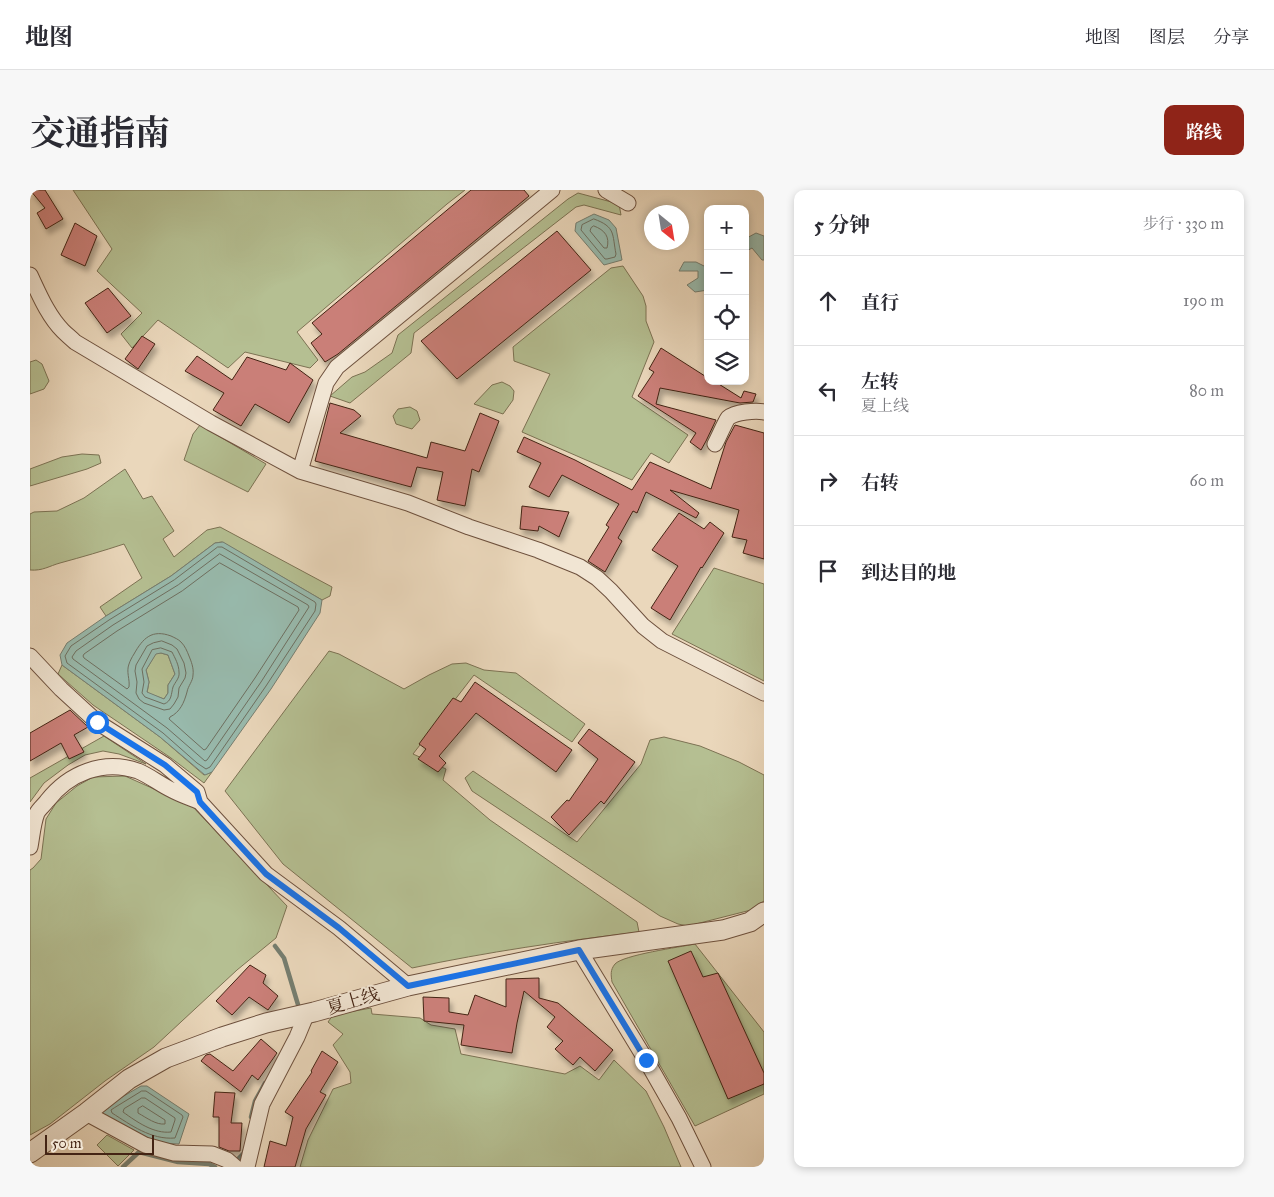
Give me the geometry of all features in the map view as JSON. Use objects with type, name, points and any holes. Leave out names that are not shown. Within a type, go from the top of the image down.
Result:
[{"type":"street","points":[[300,471],[326,383],[337,367],[552,190]]},
{"type":"street","points":[[606,190],[628,203]]},
{"type":"street","points":[[30,275],[55,321],[75,342],[211,422],[300,471],[408,503],[468,527],[538,550],[580,567],[597,578],[643,626],[662,641],[764,694]]},
{"type":"street","points":[[715,444],[728,418],[737,414],[758,410],[764,412]]},
{"type":"street","points":[[30,656],[61,689],[97,722],[165,765],[197,792],[200,802]]},
{"type":"street","points":[[30,847],[38,812],[50,796],[77,774],[100,768],[126,768],[140,772],[172,790],[200,802],[266,874],[339,928],[408,986]]},
{"type":"street","name":"夏上线","points":[[30,1154],[86,1113],[129,1078],[166,1058],[222,1037],[266,1023],[307,1014],[408,986],[579,950],[723,930],[750,922],[764,912]]},
{"type":"street","points":[[579,950],[679,1118],[702,1167]]},
{"type":"street","points":[[247,1167],[262,1104],[307,1014]]},
{"type":"street","points":[[86,1113],[145,1145],[174,1153],[212,1154],[227,1160],[235,1167]]},
{"type":"green space","points":[[73,190],[465,190],[297,332],[318,360],[310,368],[245,352],[228,368],[158,320],[132,348],[121,334],[142,313],[97,271],[112,249]]},
{"type":"green space","points":[[578,193],[619,204],[621,215],[584,205],[576,207],[414,333],[411,353],[350,403],[330,396],[352,377],[365,372],[392,353],[398,335]]},
{"type":"green space","points":[[623,266],[643,296],[646,306],[646,321],[654,342],[632,397],[688,435],[669,463],[651,453],[632,480],[522,432],[550,374],[514,361],[513,347],[611,268]]},
{"type":"green space","points":[[36,360],[42,364],[49,381],[44,389],[30,394],[30,362]]},
{"type":"green space","points":[[502,382],[510,386],[514,391],[513,400],[503,414],[474,404],[492,385]]},
{"type":"green space","points":[[410,407],[417,411],[420,420],[412,429],[396,424],[393,416],[398,409]]},
{"type":"green space","points":[[200,425],[266,464],[248,492],[184,460],[193,434]]},
{"type":"green space","points":[[82,454],[99,455],[101,463],[30,486],[30,469],[62,457]]},
{"type":"green space","points":[[125,469],[143,499],[152,496],[174,531],[163,539],[174,557],[207,530],[220,527],[332,587],[330,596],[322,600],[222,542],[215,543],[171,576],[106,616],[100,607],[142,578],[124,544],[42,569],[30,570],[30,514],[34,512],[57,511],[84,498]]},
{"type":"green space","points":[[714,568],[764,584],[764,681],[672,634]]},
{"type":"green space","points":[[329,651],[339,654],[404,689],[452,664],[466,663],[484,670],[516,673],[585,724],[572,742],[474,675],[413,754],[446,769],[443,780],[490,820],[637,922],[639,932],[525,947],[412,968],[283,864],[225,791]]},
{"type":"green space","points":[[156,653],[168,655],[175,674],[168,685],[168,693],[164,699],[147,693],[149,682],[146,670]]},
{"type":"green space","points":[[62,665],[160,737],[204,775],[212,772],[204,783],[93,705],[58,674]]},
{"type":"green space","points":[[104,736],[146,764],[119,754],[103,751],[85,755],[44,783],[30,802],[30,778]]},
{"type":"green space","points":[[664,737],[700,746],[739,762],[764,775],[764,901],[751,910],[688,926],[660,916],[472,791],[465,778],[473,771],[577,842],[641,764],[650,740]]},
{"type":"green space","points":[[125,776],[192,806],[287,906],[276,938],[237,970],[154,1047],[105,1081],[50,1124],[30,1135],[30,870],[41,859],[46,819],[56,803],[77,786],[93,777]]},
{"type":"green space","points":[[695,944],[764,1032],[764,1094],[695,1126],[612,982],[611,975],[612,968],[620,961],[652,952]]},
{"type":"green space","points":[[371,1008],[372,1014],[420,1018],[431,1025],[455,1029],[461,1054],[565,1074],[580,1066],[599,1080],[614,1060],[646,1091],[681,1167],[300,1167],[308,1140],[333,1089],[351,1083],[350,1072],[333,1045],[343,1034],[328,1022],[333,1015]]},
{"type":"green space","points":[[107,1135],[134,1150],[118,1166],[97,1145]]},
{"type":"water","points":[[594,214],[609,220],[616,228],[622,260],[604,265],[575,231],[576,223]]},
{"type":"water","points":[[756,233],[764,236],[764,260],[752,248],[749,250],[749,237]]},
{"type":"water","points":[[684,262],[696,262],[704,266],[704,291],[695,292],[687,285],[698,278],[698,271],[679,271]]},
{"type":"water","points":[[223,542],[322,600],[320,613],[271,689],[212,772],[205,775],[160,737],[62,665],[60,655],[67,643],[106,616],[171,576],[215,543]],"holes":[[[156,654],[168,655],[175,674],[168,685],[168,693],[164,699],[147,692],[149,682],[146,670]]]},
{"type":"water","points":[[141,1086],[147,1086],[189,1114],[179,1144],[161,1143],[145,1139],[102,1113],[110,1104]]},
{"type":"building","points":[[30,190],[45,190],[63,219],[46,229],[37,213],[45,208]]},
{"type":"building","points":[[471,190],[524,190],[529,196],[338,354],[325,362],[311,343],[322,334],[312,323]]},
{"type":"building","points":[[75,223],[97,236],[85,266],[61,255]]},
{"type":"building","points":[[557,231],[591,270],[457,379],[421,341]]},
{"type":"building","points":[[108,288],[131,316],[107,333],[85,303]]},
{"type":"building","points":[[142,336],[155,344],[138,369],[125,359]]},
{"type":"building","points":[[661,348],[704,375],[704,385],[720,385],[741,398],[744,391],[756,394],[753,402],[740,403],[660,388],[656,404],[716,420],[701,450],[690,442],[696,433],[638,396],[654,372],[649,369]]},
{"type":"building","points":[[197,356],[232,380],[247,357],[286,370],[290,363],[313,380],[289,423],[255,404],[241,426],[213,410],[224,393],[185,371]]},
{"type":"building","points":[[330,403],[354,410],[361,416],[340,433],[427,458],[431,442],[465,451],[480,413],[499,421],[479,472],[472,469],[465,506],[437,500],[443,472],[417,467],[411,487],[315,461]]},
{"type":"building","points":[[735,425],[764,433],[764,559],[743,553],[747,540],[732,537],[739,510],[670,490],[699,513],[696,518],[646,492],[637,513],[633,511],[618,538],[622,541],[605,572],[588,561],[609,527],[606,525],[619,504],[562,475],[549,497],[529,487],[541,463],[517,452],[524,437],[575,460],[632,490],[650,462],[711,489],[726,442]]},
{"type":"building","points":[[522,506],[569,512],[559,537],[539,526],[538,531],[520,529]]},
{"type":"building","points":[[679,513],[704,529],[710,522],[724,533],[701,567],[670,620],[651,608],[678,566],[652,550]]},
{"type":"building","points":[[475,682],[572,750],[556,772],[476,713],[439,756],[446,763],[438,772],[418,759],[426,749],[419,744],[453,698],[461,702]]},
{"type":"building","points":[[70,710],[88,727],[74,735],[84,752],[69,759],[61,743],[30,761],[30,733]]},
{"type":"building","points":[[589,729],[635,762],[604,804],[601,801],[569,835],[551,817],[567,800],[569,801],[598,759],[578,743]]},
{"type":"building","points":[[691,951],[703,977],[718,973],[764,1073],[764,1084],[728,1099],[668,961]]},
{"type":"building","points":[[250,965],[266,975],[263,983],[278,996],[268,1010],[249,997],[232,1015],[216,1001]]},
{"type":"building","points":[[539,978],[539,998],[558,1003],[613,1050],[595,1071],[580,1057],[573,1065],[555,1049],[563,1041],[547,1027],[555,1017],[524,991],[512,1053],[461,1045],[464,1025],[424,1021],[423,997],[449,998],[449,1012],[468,1015],[475,995],[506,1007],[506,979]]},
{"type":"building","points":[[261,1039],[277,1053],[258,1080],[252,1075],[241,1092],[201,1061],[206,1055],[210,1054],[233,1071]]},
{"type":"building","points":[[322,1051],[338,1062],[320,1092],[326,1095],[306,1129],[295,1167],[264,1167],[270,1141],[286,1146],[293,1117],[285,1112],[312,1072]]},
{"type":"building","points":[[215,1092],[235,1093],[231,1123],[242,1123],[240,1151],[229,1151],[219,1147],[219,1117],[213,1117]]},
{"type":"waterway","points":[[275,946],[284,958],[299,1008],[298,1011]]},
{"type":"waterway","points":[[251,1117],[255,1101],[265,1083]]},
{"type":"waterway","points":[[234,1163],[245,1150]]},
{"type":"waterway","points":[[123,1167],[139,1152],[178,1162],[209,1164],[215,1167]]},
{"type":"route","points":[[97,722],[165,765],[197,792],[200,802],[266,874],[339,928],[408,986],[579,950],[646,1060]]}]
